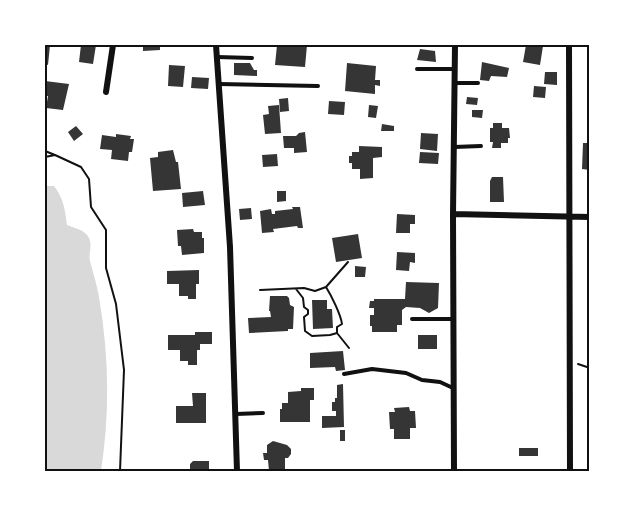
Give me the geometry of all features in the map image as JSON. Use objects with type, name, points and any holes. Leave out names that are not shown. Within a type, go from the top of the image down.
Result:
[{"type":"street","points":[[106,92],[113,45]]},
{"type":"street","points":[[216,45],[231,258],[237,471]]},
{"type":"street","points":[[454,471],[455,45]]},
{"type":"street","points":[[569,45],[570,471]]},
{"type":"street","points":[[453,214],[590,217]]},
{"type":"lane","points":[[217,57],[252,58]]},
{"type":"lane","points":[[417,69],[455,69]]},
{"type":"lane","points":[[454,83],[478,83]]},
{"type":"lane","points":[[219,84],[318,86]]},
{"type":"lane","points":[[454,147],[481,146]]},
{"type":"lane","points":[[412,319],[453,319]]},
{"type":"lane","points":[[344,374],[372,369],[406,373],[422,380],[440,382],[453,388]]},
{"type":"lane","points":[[236,414],[262,413]]},
{"type":"path","points":[[45,151],[81,167],[89,179],[91,207],[106,230],[106,268],[116,304],[124,370],[120,471]]},
{"type":"path","points":[[45,157],[55,155]]},
{"type":"path","points":[[260,290],[315,291],[326,286],[348,262]]},
{"type":"path","points":[[326,286],[342,319],[342,324],[337,327],[337,333],[349,348]]},
{"type":"path","points":[[296,289],[303,298],[304,307],[308,310],[308,314],[304,317],[304,332],[312,336],[337,333]]},
{"type":"shaded area","points":[[45,186],[54,186],[60,195],[67,225],[83,231],[90,241],[90,261],[99,297],[105,340],[107,406],[101,471],[45,471]]},
{"type":"building","points":[[45,45],[50,45],[48,65],[45,64]]},
{"type":"building","points":[[81,45],[96,45],[93,64],[79,62]]},
{"type":"building","points":[[277,45],[307,45],[305,67],[275,65]]},
{"type":"building","points":[[526,45],[543,46],[540,65],[523,62]]},
{"type":"building","points":[[143,46],[160,46],[160,50],[143,51]]},
{"type":"building","points":[[420,49],[435,51],[436,62],[417,60]]},
{"type":"building","points":[[482,62],[509,68],[507,77],[491,76],[489,81],[480,80]]},
{"type":"building","points":[[234,63],[250,63],[254,70],[257,70],[257,76],[234,75]]},
{"type":"building","points":[[347,63],[376,66],[375,80],[380,80],[380,86],[375,85],[375,94],[345,91]]},
{"type":"building","points":[[169,65],[185,66],[183,87],[168,86]]},
{"type":"building","points":[[545,72],[557,72],[557,85],[544,84]]},
{"type":"building","points":[[192,77],[209,78],[208,89],[191,88]]},
{"type":"building","points":[[45,81],[69,84],[63,110],[46,108],[48,96],[45,96]]},
{"type":"building","points":[[534,86],[546,87],[545,98],[533,97]]},
{"type":"building","points":[[467,97],[478,98],[477,105],[466,104]]},
{"type":"building","points":[[288,98],[289,111],[280,112],[279,99]]},
{"type":"building","points":[[329,101],[345,102],[344,115],[328,114]]},
{"type":"building","points":[[279,105],[281,133],[265,134],[263,115],[269,114],[268,106]]},
{"type":"building","points":[[369,105],[378,106],[376,118],[368,117]]},
{"type":"building","points":[[472,110],[483,110],[482,118],[472,117]]},
{"type":"building","points":[[493,123],[502,123],[502,128],[509,128],[508,143],[501,143],[501,148],[492,148],[493,142],[490,142],[490,128],[493,128]]},
{"type":"building","points":[[382,124],[394,126],[394,131],[381,131]]},
{"type":"building","points":[[76,126],[83,134],[74,141],[68,132]]},
{"type":"building","points":[[305,132],[307,152],[294,153],[294,148],[284,148],[283,136],[296,136]]},
{"type":"building","points":[[421,133],[438,134],[437,151],[420,149]]},
{"type":"building","points":[[116,134],[131,136],[130,139],[134,139],[128,161],[111,159],[112,150],[100,149],[102,135],[116,137]]},
{"type":"building","points":[[583,143],[590,143],[590,170],[582,169]]},
{"type":"building","points":[[359,146],[382,147],[382,157],[373,158],[373,178],[360,179],[360,169],[352,169],[352,163],[349,163],[349,156],[352,156],[352,152],[359,152]]},
{"type":"building","points":[[173,150],[176,162],[178,162],[181,189],[153,191],[150,158],[158,157],[158,152]]},
{"type":"building","points":[[420,152],[439,153],[438,164],[419,163]]},
{"type":"building","points":[[277,154],[278,166],[263,167],[262,155]]},
{"type":"building","points":[[492,177],[503,177],[504,202],[490,202]]},
{"type":"building","points":[[203,191],[205,205],[183,207],[182,193]]},
{"type":"building","points":[[277,191],[286,191],[286,201],[277,202]]},
{"type":"building","points":[[292,207],[300,207],[303,228],[297,226],[262,233],[260,211],[271,209],[272,214],[275,214],[275,211],[293,209]]},
{"type":"building","points":[[251,208],[252,219],[240,220],[239,209]]},
{"type":"building","points":[[397,214],[415,215],[415,224],[410,224],[410,233],[396,233]]},
{"type":"building","points":[[193,229],[194,232],[202,232],[204,253],[182,255],[181,246],[178,246],[177,230]]},
{"type":"building","points":[[358,234],[362,258],[336,262],[332,238]]},
{"type":"building","points":[[397,252],[415,253],[415,263],[410,262],[409,271],[396,270]]},
{"type":"building","points":[[355,266],[366,267],[365,277],[355,277]]},
{"type":"building","points":[[199,270],[196,299],[179,296],[179,284],[167,284],[167,271]]},
{"type":"building","points":[[406,282],[439,283],[438,308],[429,313],[420,308],[406,307],[402,310],[402,325],[397,325],[397,332],[372,332],[370,315],[374,315],[374,308],[369,308],[370,301],[405,299]]},
{"type":"building","points":[[270,296],[289,298],[290,305],[294,307],[293,329],[249,333],[248,318],[271,317]]},
{"type":"building","points":[[312,300],[327,300],[327,309],[332,309],[333,328],[313,329]]},
{"type":"building","points":[[195,332],[212,332],[212,344],[200,344],[200,350],[197,350],[197,365],[188,365],[188,361],[180,361],[180,350],[168,350],[168,335],[195,335]]},
{"type":"building","points":[[418,335],[437,335],[437,349],[418,349]]},
{"type":"building","points":[[343,351],[345,370],[336,371],[335,367],[310,368],[310,353]]},
{"type":"building","points":[[343,384],[344,427],[322,428],[322,416],[336,416],[336,411],[332,411],[332,402],[335,402],[337,398],[337,385]]},
{"type":"building","points":[[301,388],[314,388],[314,400],[310,400],[310,422],[280,422],[280,409],[282,409],[282,403],[288,403],[288,392],[301,391]]},
{"type":"building","points":[[192,393],[206,393],[206,423],[176,423],[176,406],[193,406]]},
{"type":"building","points":[[409,407],[410,411],[415,411],[416,428],[410,428],[410,439],[394,439],[394,429],[390,429],[389,412],[395,412],[394,408]]},
{"type":"building","points":[[340,430],[345,430],[345,441],[340,441]]},
{"type":"building","points":[[273,441],[287,445],[291,449],[291,454],[285,458],[285,471],[269,471],[268,460],[264,460],[263,453],[267,453],[267,445]]},
{"type":"building","points":[[519,448],[538,448],[538,456],[519,456]]},
{"type":"building","points":[[193,461],[209,461],[209,471],[190,471],[190,464]]}]
